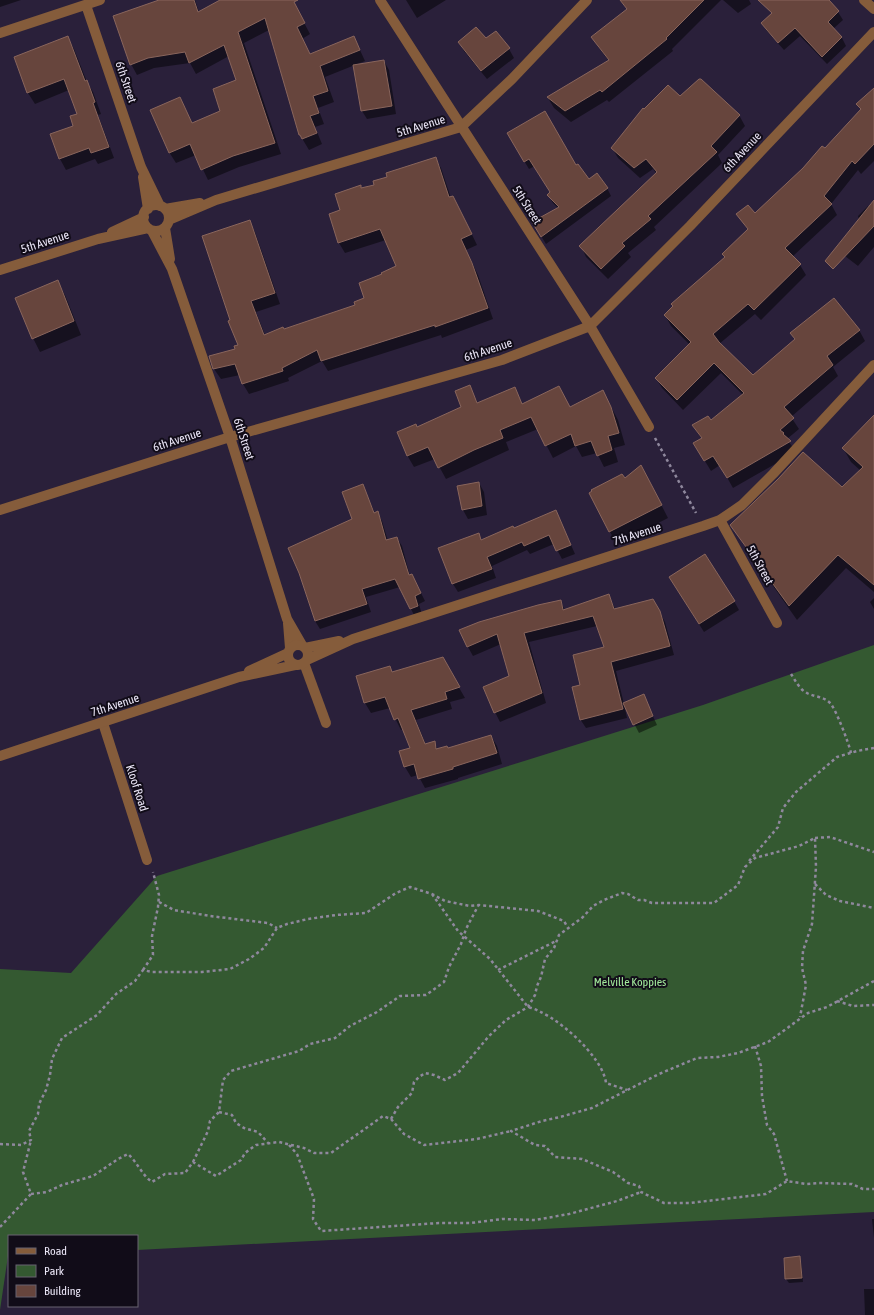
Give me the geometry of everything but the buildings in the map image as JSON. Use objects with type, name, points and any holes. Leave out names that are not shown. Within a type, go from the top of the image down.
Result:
[{"type":"street","points":[[0,33],[100,0]]},
{"type":"street","name":"5th Street","points":[[380,0],[590,326],[649,427]]},
{"type":"street","name":"5th Avenue","points":[[163,207],[216,200],[461,127],[512,79],[587,0]]},
{"type":"street","points":[[864,0],[874,9]]},
{"type":"street","name":"6th Street","points":[[86,5],[141,167],[163,207]]},
{"type":"street","name":"6th Avenue","points":[[0,510],[230,437],[502,360],[590,326],[690,226],[874,32]]},
{"type":"street","name":"6th Street","points":[[141,167],[146,213]]},
{"type":"street","name":"5th Avenue","points":[[167,224],[216,200]]},
{"type":"street","points":[[153,206],[163,207],[169,214],[167,224],[159,231],[150,230],[144,223],[146,213],[153,206]]},
{"type":"street","name":"5th Avenue","points":[[98,239],[146,213]]},
{"type":"street","name":"6th Street","points":[[167,224],[172,269]]},
{"type":"street","name":"6th Street","points":[[150,230],[172,269],[230,437],[288,619],[304,647]]},
{"type":"street","name":"5th Avenue","points":[[0,270],[98,239],[150,230]]},
{"type":"street","name":"7th Avenue","points":[[0,756],[239,677],[302,662],[353,639],[720,520],[732,513],[748,500],[874,365]]},
{"type":"street","name":"5th Street","points":[[720,520],[777,623]]},
{"type":"street","name":"6th Street","points":[[288,619],[289,651]]},
{"type":"street","name":"7th Avenue","points":[[304,647],[353,639]]},
{"type":"street","points":[[294,645],[304,647],[308,655],[302,662],[288,659],[289,651],[294,645]]},
{"type":"street","name":"7th Avenue","points":[[239,677],[289,651]]},
{"type":"street","points":[[302,662],[326,723]]},
{"type":"street","name":"Kloof Road","points":[[103,723],[147,860]]},
{"type":"path","points":[[649,427],[703,526]]},
{"type":"path","points":[[791,674],[806,693],[820,697],[830,704],[848,741],[851,753]]},
{"type":"path","points":[[391,1119],[398,1107],[412,1093],[414,1082],[419,1077],[425,1073],[445,1080],[458,1073],[489,1036],[506,1020],[528,1007],[535,995],[545,959],[557,941],[559,935],[583,917],[593,906],[622,893],[628,894],[638,900],[652,902],[714,903],[738,885],[745,867],[778,827],[782,808],[796,792],[837,756],[874,748]]},
{"type":"path","points":[[745,867],[755,858],[799,846],[815,838],[830,837],[874,852]]},
{"type":"path","points":[[800,1018],[806,985],[802,968],[803,951],[812,924],[815,883],[815,838]]},
{"type":"path","points":[[31,1194],[23,1172],[31,1140],[29,1131],[38,1114],[38,1104],[46,1090],[52,1059],[62,1038],[97,1015],[116,994],[135,981],[153,955],[152,936],[159,902],[159,894],[153,872],[147,860]]},
{"type":"path","points":[[815,883],[826,895],[840,901],[874,908]]},
{"type":"path","points":[[143,970],[152,972],[202,972],[230,969],[249,959],[264,948],[277,928],[308,919],[366,913],[396,893],[410,887],[432,894],[445,901],[470,906],[479,905],[538,911],[564,921],[568,928]]},
{"type":"path","points":[[432,894],[458,931],[490,959],[528,1007],[538,1009],[558,1022],[596,1059],[605,1076],[606,1083],[627,1090]]},
{"type":"path","points":[[159,902],[174,910],[268,923],[277,928]]},
{"type":"path","points":[[0,1227],[31,1194],[47,1192],[62,1185],[93,1176],[128,1154],[146,1178],[152,1182],[165,1174],[185,1173],[193,1162],[208,1131],[210,1121],[219,1112],[222,1080],[231,1072],[299,1050],[310,1044],[335,1038],[350,1026],[377,1012],[400,996],[426,995],[444,982],[463,936],[479,905]]},
{"type":"path","points":[[498,970],[557,941]]},
{"type":"path","points":[[193,1162],[216,1176],[241,1160],[245,1153],[256,1145],[279,1142],[304,1148],[314,1153],[331,1153],[384,1116],[391,1119],[404,1134],[424,1145],[477,1139],[511,1131],[592,1108],[659,1074],[697,1058],[718,1057],[738,1053],[768,1042],[808,1013],[827,1007],[874,981]]},
{"type":"path","points":[[837,1001],[853,1006],[874,1005]]},
{"type":"path","points":[[755,1046],[761,1066],[762,1096],[767,1125],[774,1134],[788,1181]]},
{"type":"path","points":[[219,1112],[232,1115],[236,1123],[244,1128],[258,1132],[269,1144]]},
{"type":"path","points":[[511,1131],[535,1145],[545,1146],[555,1157],[582,1159],[613,1172],[628,1183],[639,1186],[641,1192],[664,1203],[690,1203],[766,1194],[788,1181],[806,1184],[852,1184],[863,1189],[874,1189]]},
{"type":"path","points":[[0,1144],[21,1145],[31,1140]]},
{"type":"path","points":[[289,1145],[298,1154],[314,1199],[313,1219],[321,1231],[439,1223],[471,1223],[502,1219],[535,1220],[569,1214],[617,1201],[641,1192]]},
{"type":"green space","name":"Melville Koppies","points":[[874,645],[874,1212],[138,1250],[138,1235],[8,1235],[8,1256],[0,1310],[0,969],[71,973],[157,876],[703,705]]}]
